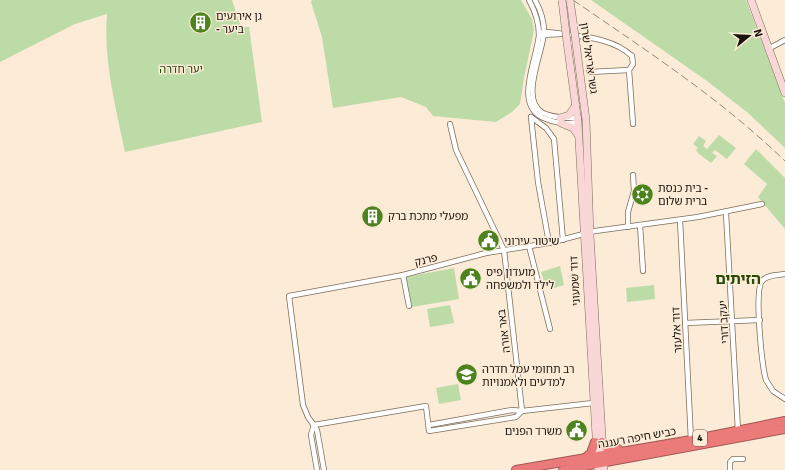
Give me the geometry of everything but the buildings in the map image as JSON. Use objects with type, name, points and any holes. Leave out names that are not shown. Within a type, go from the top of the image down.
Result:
[{"type":"highway","name":"כביש חיפה רעננה","points":[[516,470],[584,459],[601,464],[638,449],[785,421]]},
{"type":"highway","name":"כביש חיפה רעננה","points":[[563,470],[583,469],[615,461],[785,429]]},
{"type":"highway","points":[[584,459],[591,453],[599,442],[611,450],[634,447],[638,449]]},
{"type":"main road","name":"גשר אריאל שרון","points":[[562,0],[576,105]]},
{"type":"main road","name":"גשר אריאל שרון","points":[[570,0],[586,120]]},
{"type":"main road","points":[[751,0],[768,49],[783,81],[785,93]]},
{"type":"main road","points":[[576,105],[574,110],[561,120],[573,128],[578,136]]},
{"type":"main road","name":"דוד שמעוני","points":[[576,105],[587,234],[601,464]]},
{"type":"main road","name":"דוד שמעוני","points":[[586,120],[587,234],[593,403],[599,442]]},
{"type":"street","points":[[529,0],[542,34]]},
{"type":"street","points":[[535,0],[540,13],[542,34],[532,87],[532,97],[535,105],[543,113],[561,120],[586,120]]},
{"type":"street","points":[[542,34],[561,34],[592,38],[610,43],[629,53],[634,61],[629,70],[633,124]]},
{"type":"street","points":[[768,49],[785,40]]},
{"type":"street","points":[[588,72],[629,70]]},
{"type":"street","points":[[549,243],[538,182],[531,117],[546,128],[554,139],[565,239]]},
{"type":"street","name":"באר אורה","points":[[450,124],[456,150],[504,250],[522,411]]},
{"type":"street","points":[[628,227],[628,212],[634,191],[633,175]]},
{"type":"street","name":"פרנק","points":[[314,425],[308,417],[303,405],[289,296],[403,275],[486,253],[549,243],[609,230],[726,213],[762,204]]},
{"type":"street","name":"יעקב דורי","points":[[726,213],[734,322],[738,431]]},
{"type":"street","name":"דוד אלעזר","points":[[680,220],[691,440]]},
{"type":"street","points":[[640,225],[643,271]]},
{"type":"street","points":[[529,246],[550,329]]},
{"type":"street","points":[[785,274],[766,277],[760,284],[759,291],[760,320],[766,380],[773,391],[785,399]]},
{"type":"street","points":[[403,275],[409,306]]},
{"type":"street","points":[[685,323],[760,320]]},
{"type":"street","points":[[429,426],[512,410],[522,411],[593,403]]},
{"type":"street","points":[[314,425],[426,406],[430,431],[516,417],[522,411]]},
{"type":"street","points":[[314,425],[311,435],[317,470]]},
{"type":"street","points":[[314,425],[318,433],[324,470]]},
{"type":"street","points":[[730,470],[730,462],[743,459]]},
{"type":"green space","name":"יער חדרה","points":[[0,0],[232,0],[241,27],[249,27],[262,122],[125,152],[111,84],[107,49],[107,14],[75,24],[0,62]]},
{"type":"green space","points":[[312,0],[521,0],[532,19],[534,30],[520,104],[512,112],[496,122],[433,116],[426,107],[401,97],[333,108],[322,37],[311,2]]},
{"type":"green space","points":[[591,0],[746,0],[785,103],[785,148],[747,112],[707,81]]},
{"type":"green space","points":[[719,135],[736,148],[727,159],[715,150],[712,153],[717,156],[711,163],[698,153],[696,150],[698,148],[693,144],[699,136],[706,141],[703,146],[707,149]]},
{"type":"green space","points":[[756,149],[785,178],[785,229],[758,197],[767,184],[744,164]]},
{"type":"green space","points":[[560,266],[564,285],[554,288],[552,282],[545,284],[541,272]]},
{"type":"green space","points":[[454,268],[459,299],[412,307],[406,277]]},
{"type":"green space","points":[[654,285],[655,299],[627,302],[626,288]]},
{"type":"green space","points":[[450,305],[454,323],[430,327],[427,309]]},
{"type":"green space","points":[[458,384],[461,400],[439,404],[436,388]]},
{"type":"railway","points":[[573,0],[683,76],[761,138],[785,161]]},
{"type":"place","name":"גן אירועים - ביער","points":[[200,22]]},
{"type":"place","name":"בית כנסת - ברית שלום","points":[[643,194]]},
{"type":"place","name":"מפעלי מתכת ברק","points":[[372,216]]},
{"type":"place","name":"שיטור עירוני","points":[[489,241]]},
{"type":"place","name":"מועדון פיס לילד ולמשפחה","points":[[471,278]]},
{"type":"place","name":"רב תחומי עמל חדרה למדעים ולאמנויות","points":[[467,375]]},
{"type":"place","name":"משרד הפנים","points":[[577,431]]},
{"type":"district","name":"הזיתים","points":[[738,279]]}]
